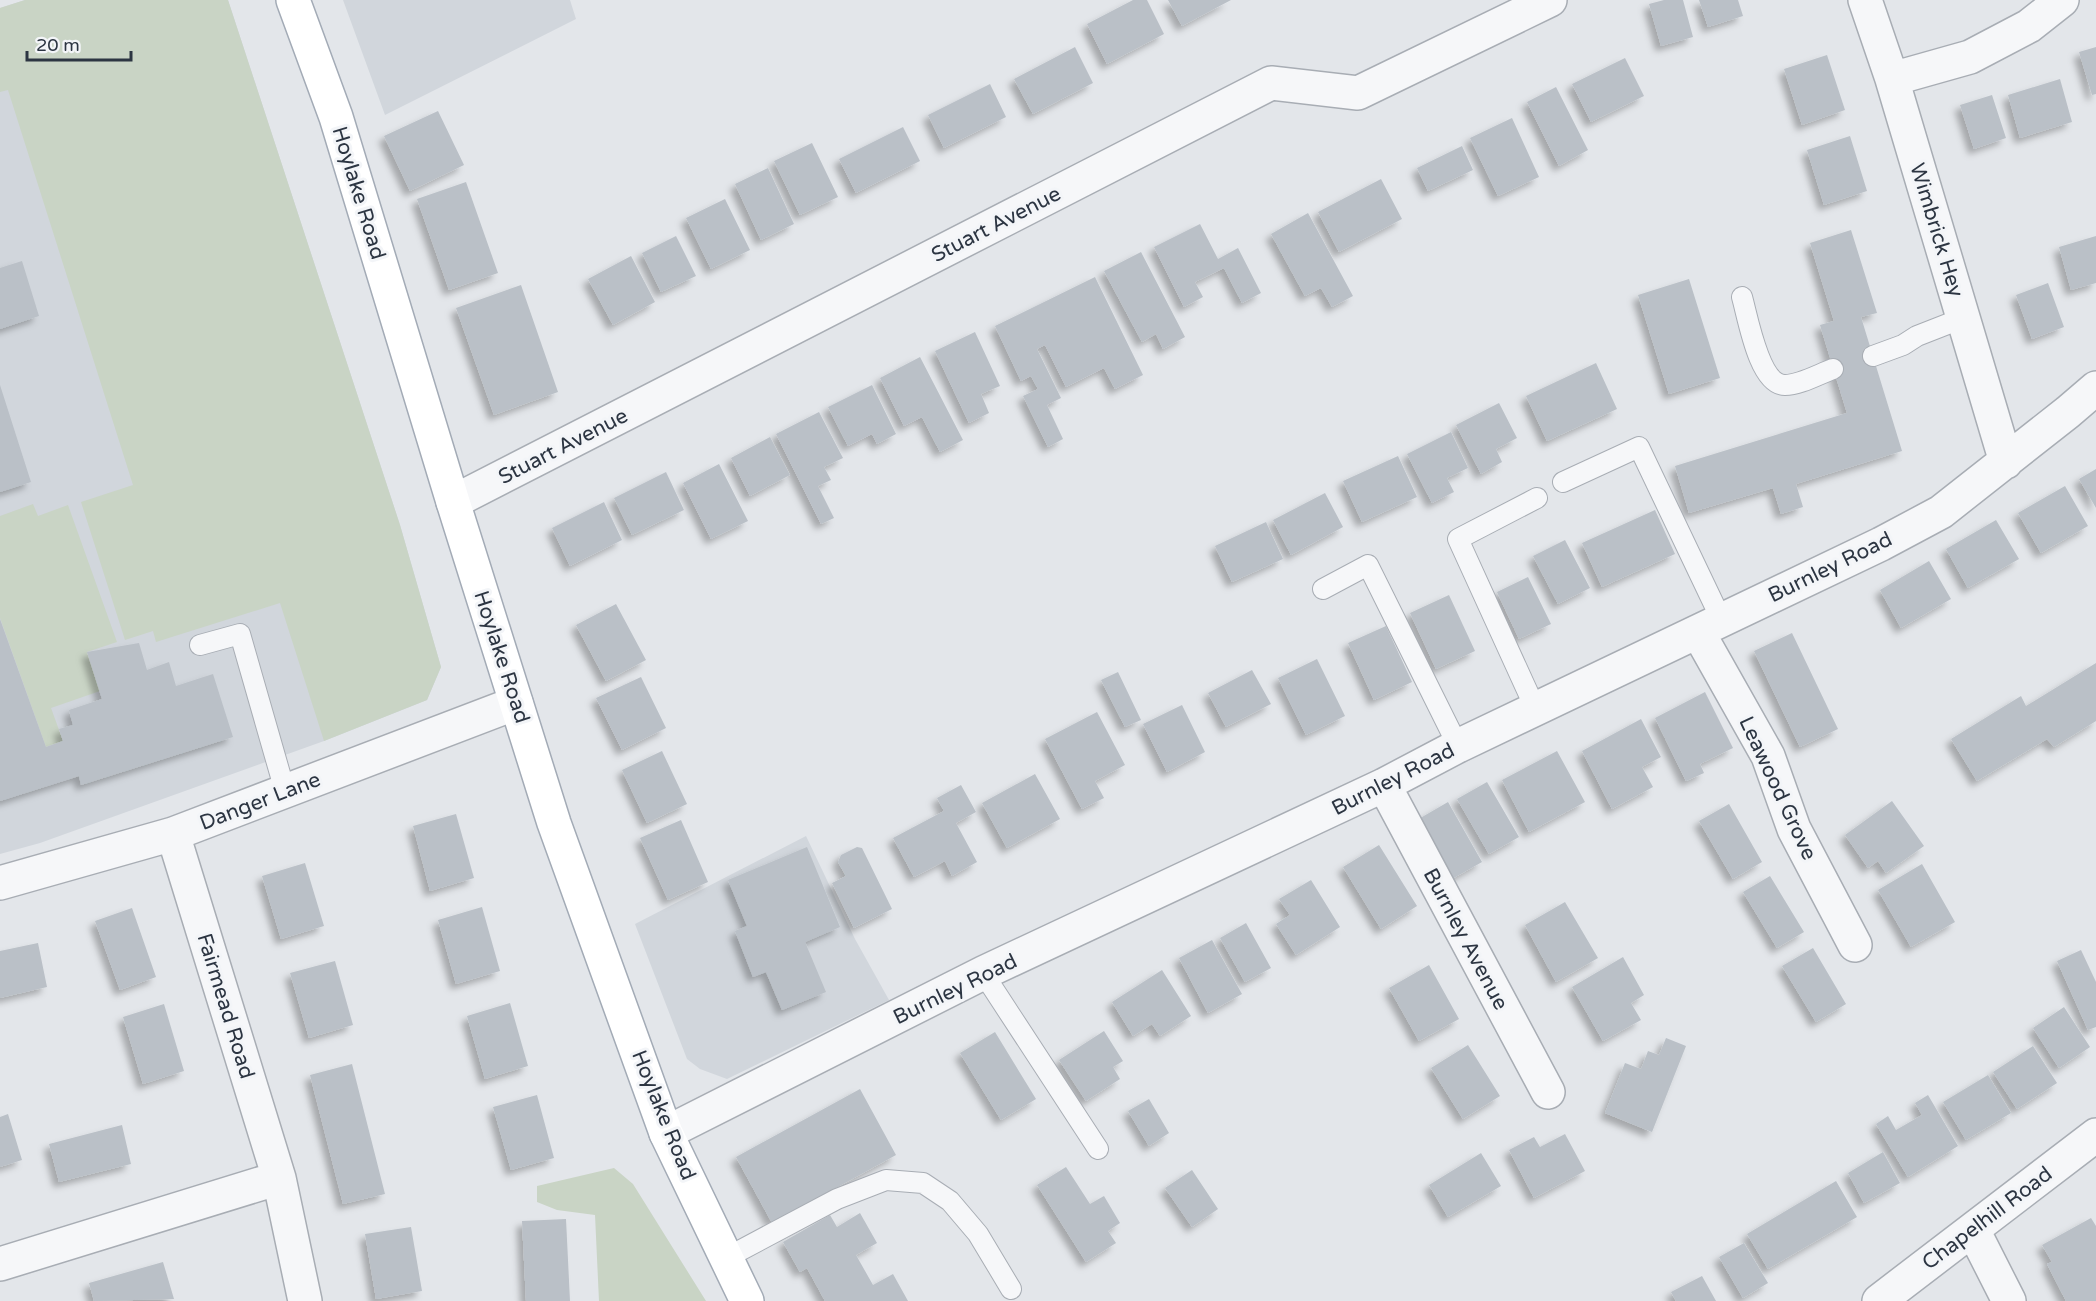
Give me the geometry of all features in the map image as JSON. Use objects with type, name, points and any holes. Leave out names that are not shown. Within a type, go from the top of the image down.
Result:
[{"type":"main road","name":"Hoylake Road","points":[[293,0],[336,117],[554,823],[666,1133],[747,1301]]},
{"type":"street","name":"Stuart Avenue","points":[[453,502],[1271,83],[1358,93],[1550,0]]},
{"type":"street","name":"Wimbrick Hey","points":[[1865,0],[1892,79],[2006,462]]},
{"type":"street","points":[[1892,79],[1970,57],[2029,26],[2062,0]]},
{"type":"street","name":"Burnley Road","points":[[666,1133],[983,973],[1384,785],[1458,746],[1881,544],[1941,512],[2096,388]]},
{"type":"street","name":"Leawood Grove","points":[[1710,626],[1768,756],[1794,829],[1855,945]]},
{"type":"street","name":"Danger Lane","points":[[0,883],[172,834],[516,703]]},
{"type":"street","name":"Burnley Avenue","points":[[1384,785],[1548,1092]]},
{"type":"street","name":"Fairmead Road","points":[[172,834],[279,1178],[305,1301]]},
{"type":"street","name":"Chapelhill Road","points":[[1879,1301],[2096,1135]]},
{"type":"street","points":[[0,1264],[279,1178]]},
{"type":"street","points":[[1973,1230],[2009,1301]]},
{"type":"lane","points":[[1742,297],[1758,357],[1767,375],[1776,384],[1785,386],[1795,384],[1833,369]]},
{"type":"lane","points":[[1873,356],[1963,318]]},
{"type":"lane","points":[[1563,482],[1639,447],[1710,626]]},
{"type":"lane","points":[[1536,710],[1458,539],[1538,498]]},
{"type":"lane","points":[[1323,589],[1368,565],[1458,746]]},
{"type":"lane","points":[[200,645],[240,634],[285,791]]},
{"type":"lane","points":[[983,973],[1098,1149]]},
{"type":"lane","points":[[726,1258],[837,1199],[886,1180],[923,1182],[950,1201],[971,1226],[1011,1289]]},
{"type":"shaded area","points":[[25,0],[228,0],[400,525],[441,667],[427,700],[324,741],[40,843],[0,854],[0,8]]},
{"type":"shaded area","points":[[343,0],[570,0],[576,19],[385,115]]},
{"type":"shaded area","points":[[806,836],[855,939],[889,1000],[727,1079],[700,1069],[687,1059],[635,924]]},
{"type":"green space","points":[[25,0],[228,0],[400,525],[441,667],[427,700],[324,741],[280,603],[156,642],[153,631],[125,640],[81,502],[133,485],[8,90],[0,92],[0,8]]},
{"type":"green space","points":[[33,504],[38,516],[68,505],[117,642],[87,652],[100,691],[51,708],[63,741],[46,747],[0,618],[0,516]]},
{"type":"green space","points":[[614,1168],[633,1184],[706,1301],[599,1301],[595,1215],[557,1210],[537,1202],[537,1186]]},
{"type":"building","points":[[1133,0],[1147,0],[1164,34],[1107,64],[1087,24]]},
{"type":"building","points":[[1168,0],[1231,0],[1182,26]]},
{"type":"building","points":[[1664,0],[1683,0],[1693,37],[1661,46],[1649,4]]},
{"type":"building","points":[[1699,0],[1738,0],[1743,16],[1708,27]]},
{"type":"building","points":[[1075,47],[1093,83],[1033,114],[1014,79]]},
{"type":"building","points":[[2096,47],[2096,94],[2092,95],[2079,52]]},
{"type":"building","points":[[1827,55],[1845,110],[1802,125],[1784,69]]},
{"type":"building","points":[[1625,58],[1644,96],[1591,122],[1572,84]]},
{"type":"building","points":[[2060,79],[2072,122],[2020,138],[2008,95]]},
{"type":"building","points":[[990,84],[1006,117],[944,148],[928,115]]},
{"type":"building","points":[[1556,87],[1588,150],[1559,166],[1527,102]]},
{"type":"building","points":[[1992,95],[2006,138],[1974,149],[1960,105]]},
{"type":"building","points":[[438,111],[464,165],[410,191],[384,136]]},
{"type":"building","points":[[1512,118],[1539,177],[1498,196],[1470,138]]},
{"type":"building","points":[[903,127],[920,161],[856,193],[839,159]]},
{"type":"building","points":[[1850,136],[1867,191],[1824,205],[1807,150]]},
{"type":"building","points":[[812,143],[838,197],[800,215],[774,161]]},
{"type":"building","points":[[1462,146],[1473,170],[1428,191],[1417,168]]},
{"type":"building","points":[[768,168],[794,224],[761,240],[735,184]]},
{"type":"building","points":[[1381,179],[1402,219],[1339,252],[1318,212]]},
{"type":"building","points":[[466,182],[498,273],[449,290],[417,199]]},
{"type":"building","points":[[725,199],[750,250],[711,269],[686,218]]},
{"type":"building","points":[[1308,213],[1353,296],[1332,307],[1321,288],[1305,296],[1271,234]]},
{"type":"building","points":[[1200,224],[1218,259],[1238,248],[1261,293],[1242,303],[1224,268],[1195,282],[1203,297],[1184,307],[1154,247]]},
{"type":"building","points":[[1851,230],[1877,313],[1861,317],[1902,451],[1796,484],[1803,507],[1781,514],[1773,488],[1689,513],[1675,466],[1847,413],[1820,325],[1834,321],[1810,243]]},
{"type":"building","points":[[676,236],[696,276],[661,292],[642,253]]},
{"type":"building","points":[[2096,236],[2096,283],[2071,290],[2059,247]]},
{"type":"building","points":[[1141,252],[1185,337],[1163,349],[1156,334],[1142,342],[1104,271]]},
{"type":"building","points":[[631,256],[655,302],[613,325],[588,279]]},
{"type":"building","points":[[22,261],[39,316],[0,329],[0,268]]},
{"type":"building","points":[[1095,277],[1143,375],[1115,389],[1104,368],[1066,387],[1045,345],[1037,349],[1061,398],[1047,405],[1063,439],[1048,447],[1023,396],[1038,389],[1031,376],[1021,381],[995,326]]},
{"type":"building","points":[[1689,279],[1720,378],[1669,394],[1638,295]]},
{"type":"building","points":[[2048,283],[2064,327],[2032,339],[2016,295]]},
{"type":"building","points":[[521,285],[558,392],[494,415],[456,308]]},
{"type":"building","points":[[975,332],[1000,386],[981,394],[989,413],[969,423],[935,351]]},
{"type":"building","points":[[920,357],[963,440],[940,452],[922,417],[904,426],[880,378]]},
{"type":"building","points":[[1596,363],[1617,409],[1547,441],[1526,396]]},
{"type":"building","points":[[0,385],[31,482],[0,492]]},
{"type":"building","points":[[872,385],[896,434],[877,444],[872,434],[848,446],[828,407]]},
{"type":"building","points":[[1499,403],[1517,438],[1496,449],[1502,462],[1481,474],[1456,425]]},
{"type":"building","points":[[819,412],[843,458],[824,467],[831,480],[818,486],[834,518],[821,524],[776,434]]},
{"type":"building","points":[[1451,432],[1468,468],[1447,478],[1454,492],[1432,503],[1407,454]]},
{"type":"building","points":[[770,437],[790,475],[750,496],[731,458]]},
{"type":"building","points":[[1398,456],[1417,497],[1362,522],[1343,481]]},
{"type":"building","points":[[719,464],[748,521],[711,539],[683,483]]},
{"type":"building","points":[[2096,469],[2096,508],[2079,479]]},
{"type":"building","points":[[666,472],[684,510],[632,535],[614,498]]},
{"type":"building","points":[[2065,486],[2088,526],[2041,553],[2018,513]]},
{"type":"building","points":[[1325,493],[1343,527],[1291,555],[1273,520]]},
{"type":"building","points":[[604,502],[622,540],[570,566],[552,528]]},
{"type":"building","points":[[1655,510],[1675,554],[1602,587],[1582,543]]},
{"type":"building","points":[[1996,520],[2019,559],[1968,588],[1946,549]]},
{"type":"building","points":[[1266,522],[1283,559],[1232,582],[1215,546]]},
{"type":"building","points":[[1565,540],[1590,588],[1558,604],[1533,556]]},
{"type":"building","points":[[1929,561],[1951,599],[1901,628],[1880,590]]},
{"type":"building","points":[[1528,577],[1551,624],[1519,639],[1497,592]]},
{"type":"building","points":[[1449,595],[1475,651],[1436,669],[1410,613]]},
{"type":"building","points":[[616,604],[646,660],[606,681],[576,625]]},
{"type":"building","points":[[0,619],[46,747],[63,741],[59,729],[73,725],[69,710],[102,699],[87,652],[139,643],[147,670],[169,662],[176,686],[213,674],[233,737],[81,785],[79,776],[0,801]]},
{"type":"building","points":[[1386,626],[1412,682],[1374,700],[1348,643]]},
{"type":"building","points":[[1792,633],[1838,729],[1800,747],[1754,651]]},
{"type":"building","points":[[1317,659],[1345,716],[1306,735],[1278,678]]},
{"type":"building","points":[[2096,663],[2096,721],[2054,747],[2047,739],[1977,781],[1951,739],[2021,696],[2026,706]]},
{"type":"building","points":[[1252,670],[1271,704],[1226,727],[1208,693]]},
{"type":"building","points":[[1118,672],[1141,720],[1125,727],[1101,680]]},
{"type":"building","points":[[641,677],[666,728],[622,750],[596,698]]},
{"type":"building","points":[[1705,692],[1733,748],[1700,764],[1704,773],[1686,781],[1655,718]]},
{"type":"building","points":[[1182,705],[1205,752],[1167,772],[1143,724]]},
{"type":"building","points":[[1097,712],[1125,765],[1095,781],[1104,798],[1082,809],[1045,739]]},
{"type":"building","points":[[1641,719],[1661,757],[1642,767],[1653,787],[1612,809],[1582,751]]},
{"type":"building","points":[[662,751],[687,804],[647,823],[622,770]]},
{"type":"building","points":[[1557,751],[1585,802],[1529,832],[1502,780]]},
{"type":"building","points":[[1035,774],[1060,819],[1007,848],[982,803]]},
{"type":"building","points":[[1487,782],[1519,837],[1489,854],[1457,799]]},
{"type":"building","points":[[961,785],[976,812],[956,823],[977,862],[952,876],[945,861],[914,877],[893,838],[944,811],[937,798]]},
{"type":"building","points":[[1892,801],[1924,846],[1886,873],[1878,861],[1868,868],[1845,835]]},
{"type":"building","points":[[1448,802],[1482,862],[1450,880],[1417,820]]},
{"type":"building","points":[[1729,804],[1762,862],[1733,879],[1699,821]]},
{"type":"building","points":[[456,814],[474,878],[430,891],[413,826]]},
{"type":"building","points":[[681,820],[708,882],[668,900],[640,838]]},
{"type":"building","points":[[1379,845],[1417,906],[1381,929],[1343,867]]},
{"type":"building","points":[[807,847],[840,927],[805,942],[826,992],[782,1010],[766,972],[753,977],[735,931],[747,926],[728,880]]},
{"type":"building","points":[[857,847],[862,848],[892,909],[854,928],[832,883],[846,876],[838,862],[841,855]]},
{"type":"building","points":[[305,863],[324,926],[281,939],[262,876]]},
{"type":"building","points":[[1922,864],[1955,922],[1911,947],[1878,890]]},
{"type":"building","points":[[1770,876],[1804,932],[1777,948],[1743,892]]},
{"type":"building","points":[[1311,880],[1340,927],[1296,955],[1276,924],[1290,915],[1279,899]]},
{"type":"building","points":[[1565,902],[1598,958],[1556,982],[1525,925]]},
{"type":"building","points":[[482,907],[500,971],[456,984],[438,920]]},
{"type":"building","points":[[132,908],[156,977],[120,990],[95,921]]},
{"type":"building","points":[[1246,923],[1271,968],[1245,982],[1220,938]]},
{"type":"building","points":[[1212,940],[1242,994],[1208,1013],[1179,958]]},
{"type":"building","points":[[38,943],[47,987],[0,998],[0,951]]},
{"type":"building","points":[[1813,948],[1846,1004],[1816,1022],[1782,966]]},
{"type":"building","points":[[2081,950],[2096,982],[2096,1027],[2088,1030],[2057,961]]},
{"type":"building","points":[[1623,957],[1644,995],[1631,1003],[1641,1020],[1603,1041],[1572,987]]},
{"type":"building","points":[[335,961],[353,1025],[309,1038],[290,973]]},
{"type":"building","points":[[1429,965],[1459,1019],[1419,1041],[1389,988]]},
{"type":"building","points":[[1162,970],[1191,1016],[1160,1036],[1152,1024],[1133,1036],[1112,1002]]},
{"type":"building","points":[[510,1003],[528,1066],[485,1079],[467,1016]]},
{"type":"building","points":[[164,1004],[184,1071],[143,1084],[123,1017]]},
{"type":"building","points":[[2064,1007],[2090,1047],[2059,1068],[2033,1028]]},
{"type":"building","points":[[1104,1031],[1123,1061],[1113,1067],[1120,1079],[1086,1101],[1059,1060]]},
{"type":"building","points":[[995,1032],[1036,1099],[1001,1120],[960,1053]]},
{"type":"building","points":[[1666,1038],[1686,1046],[1652,1132],[1605,1113],[1625,1063],[1641,1069],[1648,1051],[1659,1055]]},
{"type":"building","points":[[1468,1045],[1500,1096],[1463,1119],[1431,1068]]},
{"type":"building","points":[[2033,1046],[2057,1083],[2017,1109],[1993,1072]]},
{"type":"building","points":[[352,1064],[385,1194],[343,1204],[310,1075]]},
{"type":"building","points":[[1988,1075],[2011,1113],[1966,1140],[1943,1102]]},
{"type":"building","points":[[860,1089],[896,1155],[772,1223],[736,1157]]},
{"type":"building","points":[[537,1095],[554,1158],[511,1170],[493,1107]]},
{"type":"building","points":[[1928,1095],[1958,1146],[1908,1177],[1876,1124],[1888,1116],[1896,1130],[1922,1115],[1915,1103]]},
{"type":"building","points":[[1149,1099],[1169,1133],[1149,1146],[1128,1111]]},
{"type":"building","points":[[8,1114],[22,1160],[0,1167],[0,1117]]},
{"type":"building","points":[[122,1125],[131,1164],[59,1182],[49,1144]]},
{"type":"building","points":[[1565,1134],[1585,1171],[1534,1198],[1509,1150],[1534,1137],[1540,1147]]},
{"type":"building","points":[[1883,1152],[1900,1183],[1864,1203],[1848,1173]]},
{"type":"building","points":[[1481,1153],[1501,1186],[1448,1217],[1429,1185]]},
{"type":"building","points":[[1066,1167],[1090,1204],[1104,1196],[1120,1223],[1108,1231],[1116,1243],[1086,1262],[1037,1185]]},
{"type":"building","points":[[1192,1170],[1218,1209],[1192,1227],[1165,1188]]},
{"type":"building","points":[[1836,1181],[1857,1217],[1768,1269],[1747,1234]]},
{"type":"building","points":[[860,1213],[877,1243],[856,1255],[873,1285],[893,1274],[908,1301],[825,1301],[807,1268],[800,1272],[783,1242],[830,1215],[837,1227]]},
{"type":"building","points":[[2091,1218],[2096,1226],[2096,1301],[2066,1301],[2047,1264],[2052,1262],[2042,1245]]},
{"type":"building","points":[[566,1219],[570,1301],[526,1301],[522,1221]]},
{"type":"building","points":[[411,1227],[422,1291],[376,1299],[365,1234]]},
{"type":"building","points":[[1744,1243],[1768,1283],[1743,1298],[1719,1257]]},
{"type":"building","points":[[163,1262],[174,1299],[94,1301],[89,1283]]},
{"type":"building","points":[[1702,1276],[1716,1301],[1676,1301],[1671,1292]]}]
